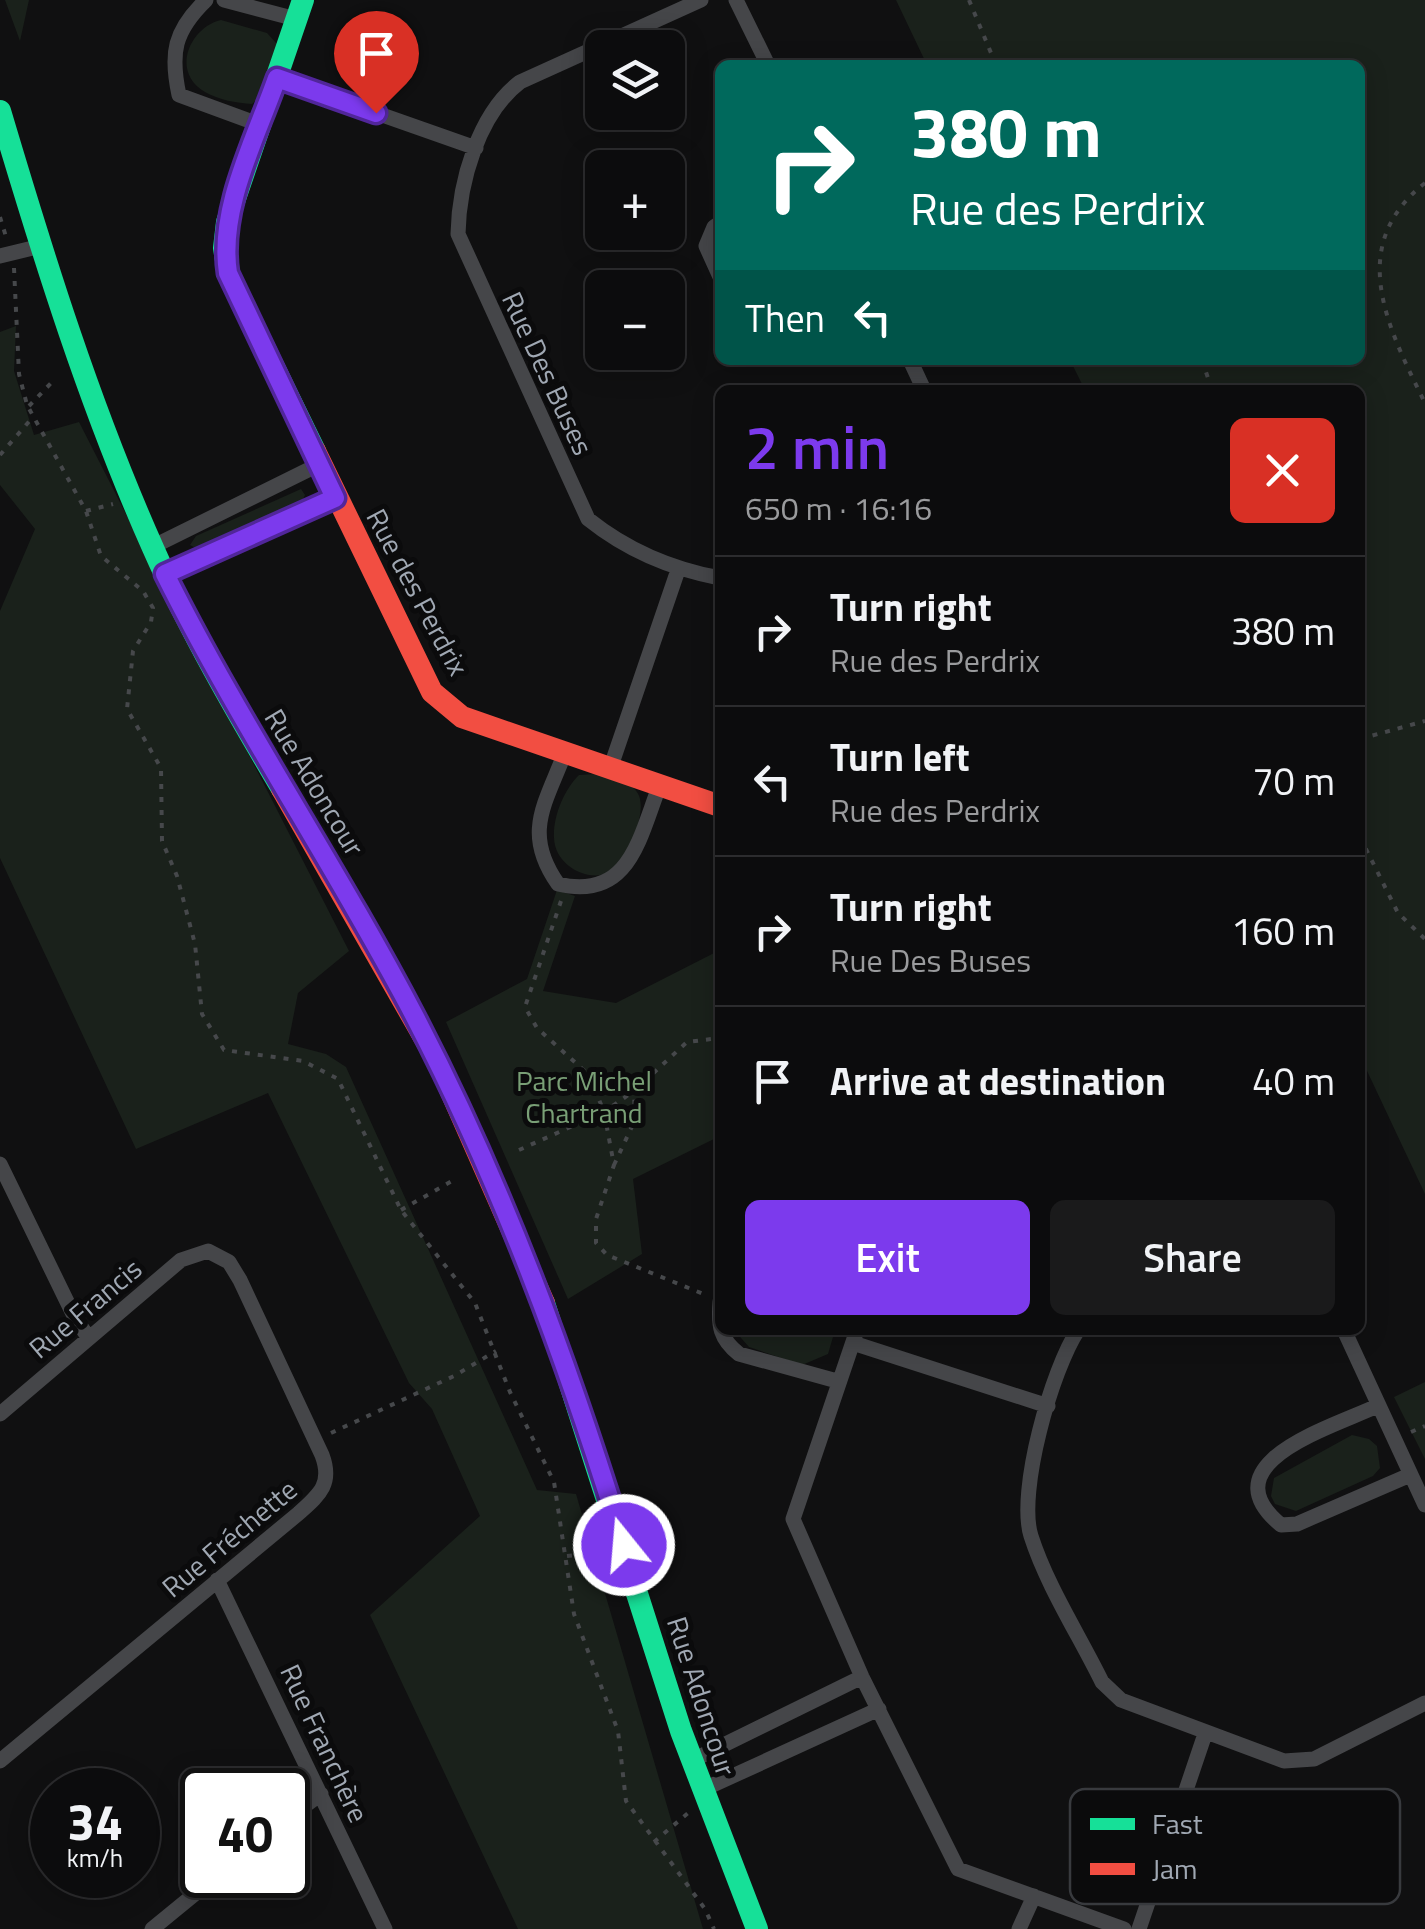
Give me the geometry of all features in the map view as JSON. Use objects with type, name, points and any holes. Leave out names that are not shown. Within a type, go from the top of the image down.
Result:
[{"type":"street","points":[[206,0],[185,20],[172,62],[179,96],[261,124]]},
{"type":"street","name":"Rue des Perdrix","points":[[224,0],[300,10],[227,222],[226,260],[335,498],[432,692],[462,717],[715,805]]},
{"type":"street","name":"Rue Des Buses","points":[[701,0],[520,82],[501,96],[476,148],[458,214],[458,234],[588,519],[615,540],[678,570],[715,577]]},
{"type":"street","points":[[736,0],[766,60]]},
{"type":"street","points":[[277,78],[476,148]]},
{"type":"street","name":"Rue Adoncour","points":[[0,111],[10,177],[41,246],[96,420],[152,548],[232,702],[365,925],[469,1127],[574,1387],[691,1762],[697,1801],[757,1929]]},
{"type":"street","points":[[715,226],[706,246],[715,267]]},
{"type":"street","points":[[7,256],[41,246]]},
{"type":"street","points":[[152,548],[320,464]]},
{"type":"street","name":"Rue des Perdrix","points":[[165,574],[335,498]]},
{"type":"street","points":[[610,769],[678,570]]},
{"type":"street","points":[[564,755],[538,821],[537,844],[558,884],[594,887],[614,879],[632,857],[659,788]]},
{"type":"street","points":[[0,1164],[76,1320],[89,1338]]},
{"type":"street","name":"Rue Francis","points":[[0,1414],[180,1260],[208,1251]]},
{"type":"street","name":"Rue Fréchette","points":[[0,1761],[316,1498],[327,1480],[322,1455],[240,1280],[229,1262],[208,1251]]},
{"type":"street","points":[[722,1335],[726,1344],[739,1354],[838,1382]]},
{"type":"street","points":[[1076,1335],[1048,1406],[1026,1506],[1032,1536],[1102,1682],[1121,1700],[1284,1760],[1314,1759],[1425,1702]]},
{"type":"street","points":[[1346,1335],[1425,1505]]},
{"type":"street","points":[[1048,1406],[855,1336],[793,1518],[862,1677],[958,1869],[1124,1929]]},
{"type":"street","points":[[1378,1406],[1270,1458],[1258,1474],[1258,1495],[1266,1513],[1280,1525],[1296,1524],[1410,1475]]},
{"type":"street","name":"Rue Franchère","points":[[217,1580],[386,1929]]},
{"type":"street","points":[[691,1762],[862,1677]]},
{"type":"street","points":[[697,1801],[879,1709]]},
{"type":"street","points":[[1186,1789],[1205,1734]]},
{"type":"street","points":[[310,1802],[322,1794]]},
{"type":"street","points":[[1019,1929],[1034,1896]]},
{"type":"street","points":[[152,1929],[190,1898]]},
{"type":"street","points":[[1139,1929],[1147,1904]]},
{"type":"path","points":[[969,0],[994,60]]},
{"type":"path","points":[[1425,184],[1398,204],[1377,266],[1397,346],[1425,403]]},
{"type":"path","points":[[0,217],[19,374],[28,408],[86,511],[101,556],[143,591],[153,608],[151,622],[133,652],[127,708],[161,768],[162,841],[192,932],[206,1026],[214,1039],[233,1053],[303,1060],[338,1080],[401,1210],[417,1235],[466,1288],[496,1351],[510,1392],[549,1466],[581,1643],[622,1748],[623,1793],[705,1909],[714,1929]]},
{"type":"path","points":[[28,408],[53,381]]},
{"type":"path","points":[[0,455],[33,417]]},
{"type":"path","points":[[86,511],[113,504]]},
{"type":"path","points":[[1365,739],[1425,721]]},
{"type":"path","points":[[1365,847],[1398,913],[1425,940]]},
{"type":"path","points":[[566,886],[526,1007],[537,1028],[589,1074],[604,1112],[614,1166]]},
{"type":"path","points":[[519,1150],[604,1112],[634,1092],[686,1042],[715,1039]]},
{"type":"path","points":[[634,1092],[635,1120],[596,1219],[596,1243],[607,1255],[715,1299]]},
{"type":"path","points":[[401,1210],[417,1197],[452,1180]]},
{"type":"path","points":[[327,1436],[454,1376],[496,1351]]},
{"type":"path","points":[[566,1556],[597,1552]]},
{"type":"path","points":[[654,1842],[697,1801]]},
{"type":"green space","points":[[5,0],[29,0],[20,41]]},
{"type":"green space","points":[[896,0],[1425,0],[1425,1194],[1365,1067],[1365,385],[1082,385],[1072,365],[1365,365],[1365,60],[925,60]]},
{"type":"green space","points":[[221,20],[267,33],[277,44],[267,90],[252,104],[210,95],[188,73],[188,51],[193,41],[200,31]]},
{"type":"green space","points":[[16,326],[14,371],[34,435],[79,422],[349,951],[298,993],[288,1044],[326,1054],[346,1067],[537,1490],[576,1494],[703,1929],[518,1929],[370,1615],[480,1516],[432,1409],[409,1383],[268,1093],[136,1149],[0,858],[0,611],[35,529],[0,485],[0,332]]},
{"type":"green space","points":[[301,489],[305,495],[302,501],[199,550],[190,545],[196,536]]},
{"type":"green space","points":[[596,774],[628,784],[641,803],[637,828],[624,860],[616,869],[596,875],[568,865],[556,848],[554,830],[560,804],[569,788],[579,775]]},
{"type":"green space","name":"Parc Michel Chartrand","points":[[557,890],[575,896],[543,991],[616,1003],[715,953],[715,1138],[633,1179],[642,1254],[568,1299],[446,1022],[527,979]]},
{"type":"green space","points":[[738,1335],[834,1335],[828,1354],[802,1365],[749,1347]]},
{"type":"green space","points":[[1425,1382],[1425,1459],[1394,1397]]},
{"type":"green space","points":[[1352,1435],[1369,1439],[1377,1446],[1380,1468],[1373,1476],[1296,1511],[1275,1504],[1271,1496],[1274,1478]]},
{"type":"traffic: fast","points":[[303,0],[227,222],[224,248],[228,273],[315,451]]},
{"type":"traffic: fast","points":[[0,111],[69,332],[130,495],[198,641],[282,789]]},
{"type":"traffic: fast","points":[[544,1303],[681,1731],[757,1929]]},
{"type":"traffic: jam","points":[[315,451],[432,692],[462,717],[715,804]]},
{"type":"traffic: jam","points":[[282,789],[437,1060],[544,1303]]},
{"type":"route","points":[[376,113],[277,78],[227,222],[224,248],[228,273],[335,498],[165,574],[232,702],[365,925],[469,1127],[544,1306],[624,1545]]}]
